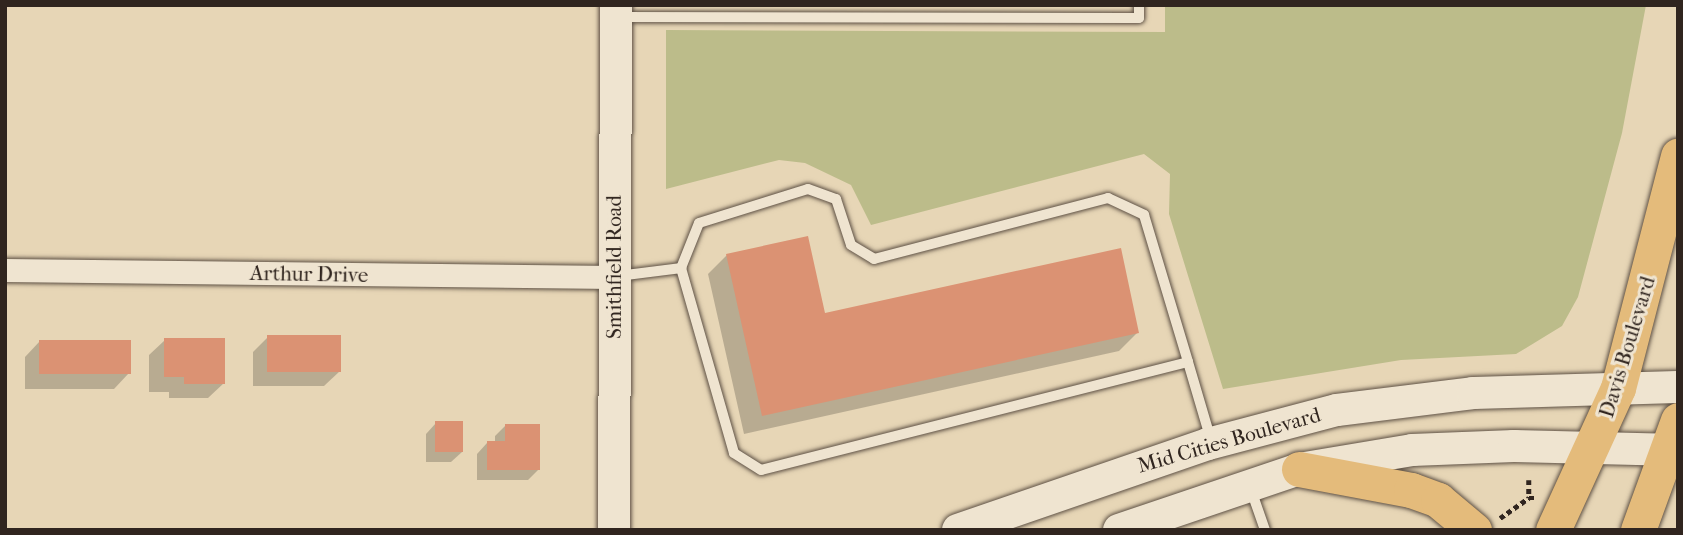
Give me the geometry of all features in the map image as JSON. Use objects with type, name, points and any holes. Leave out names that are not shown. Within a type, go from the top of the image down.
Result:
[{"type":"main road","name":"Smithfield Road","points":[[614,530],[616,11]]},
{"type":"main road","name":"Davis Boulevard","points":[[1553,530],[1619,388],[1678,156]]},
{"type":"main road","name":"Mid Cities Boulevard","points":[[958,530],[1212,442],[1276,423],[1399,400],[1678,387]]},
{"type":"main road","points":[[1119,530],[1299,469],[1412,450],[1594,446],[1675,440],[1638,530]]},
{"type":"main road","points":[[1299,469],[1411,490],[1438,500],[1483,527]]},
{"type":"street","name":"Arthur Drive","points":[[5,270],[614,276]]},
{"type":"lane","points":[[895,5],[895,18]]},
{"type":"lane","points":[[616,11],[895,18],[1139,18],[1139,5]]},
{"type":"lane","points":[[1188,362],[761,470],[734,453],[681,268],[699,223],[808,189],[836,199],[851,245],[874,259],[1108,198],[1143,215],[1188,362],[1212,442]]},
{"type":"lane","points":[[614,276],[681,268]]},
{"type":"lane","points":[[1250,484],[1265,530]]},
{"type":"path","points":[[1483,527],[1529,498],[1529,480]]},
{"type":"green space","points":[[1165,5],[1646,5],[1622,133],[1578,297],[1562,326],[1516,354],[1401,360],[1223,389],[1169,214],[1170,174],[1144,154],[871,225],[851,185],[805,163],[779,160],[666,189],[666,30],[1165,32]]},
{"type":"building","points":[[808,236],[825,313],[1121,248],[1139,333],[762,416],[726,254]]},
{"type":"building","points":[[267,335],[341,335],[341,372],[267,372]]},
{"type":"building","points":[[164,338],[225,338],[225,384],[184,384],[184,377],[164,377]]},
{"type":"building","points":[[39,340],[131,340],[131,374],[39,374]]},
{"type":"building","points":[[435,421],[463,421],[463,452],[435,452]]},
{"type":"building","points":[[505,424],[540,424],[540,470],[487,470],[487,441],[505,441]]}]
